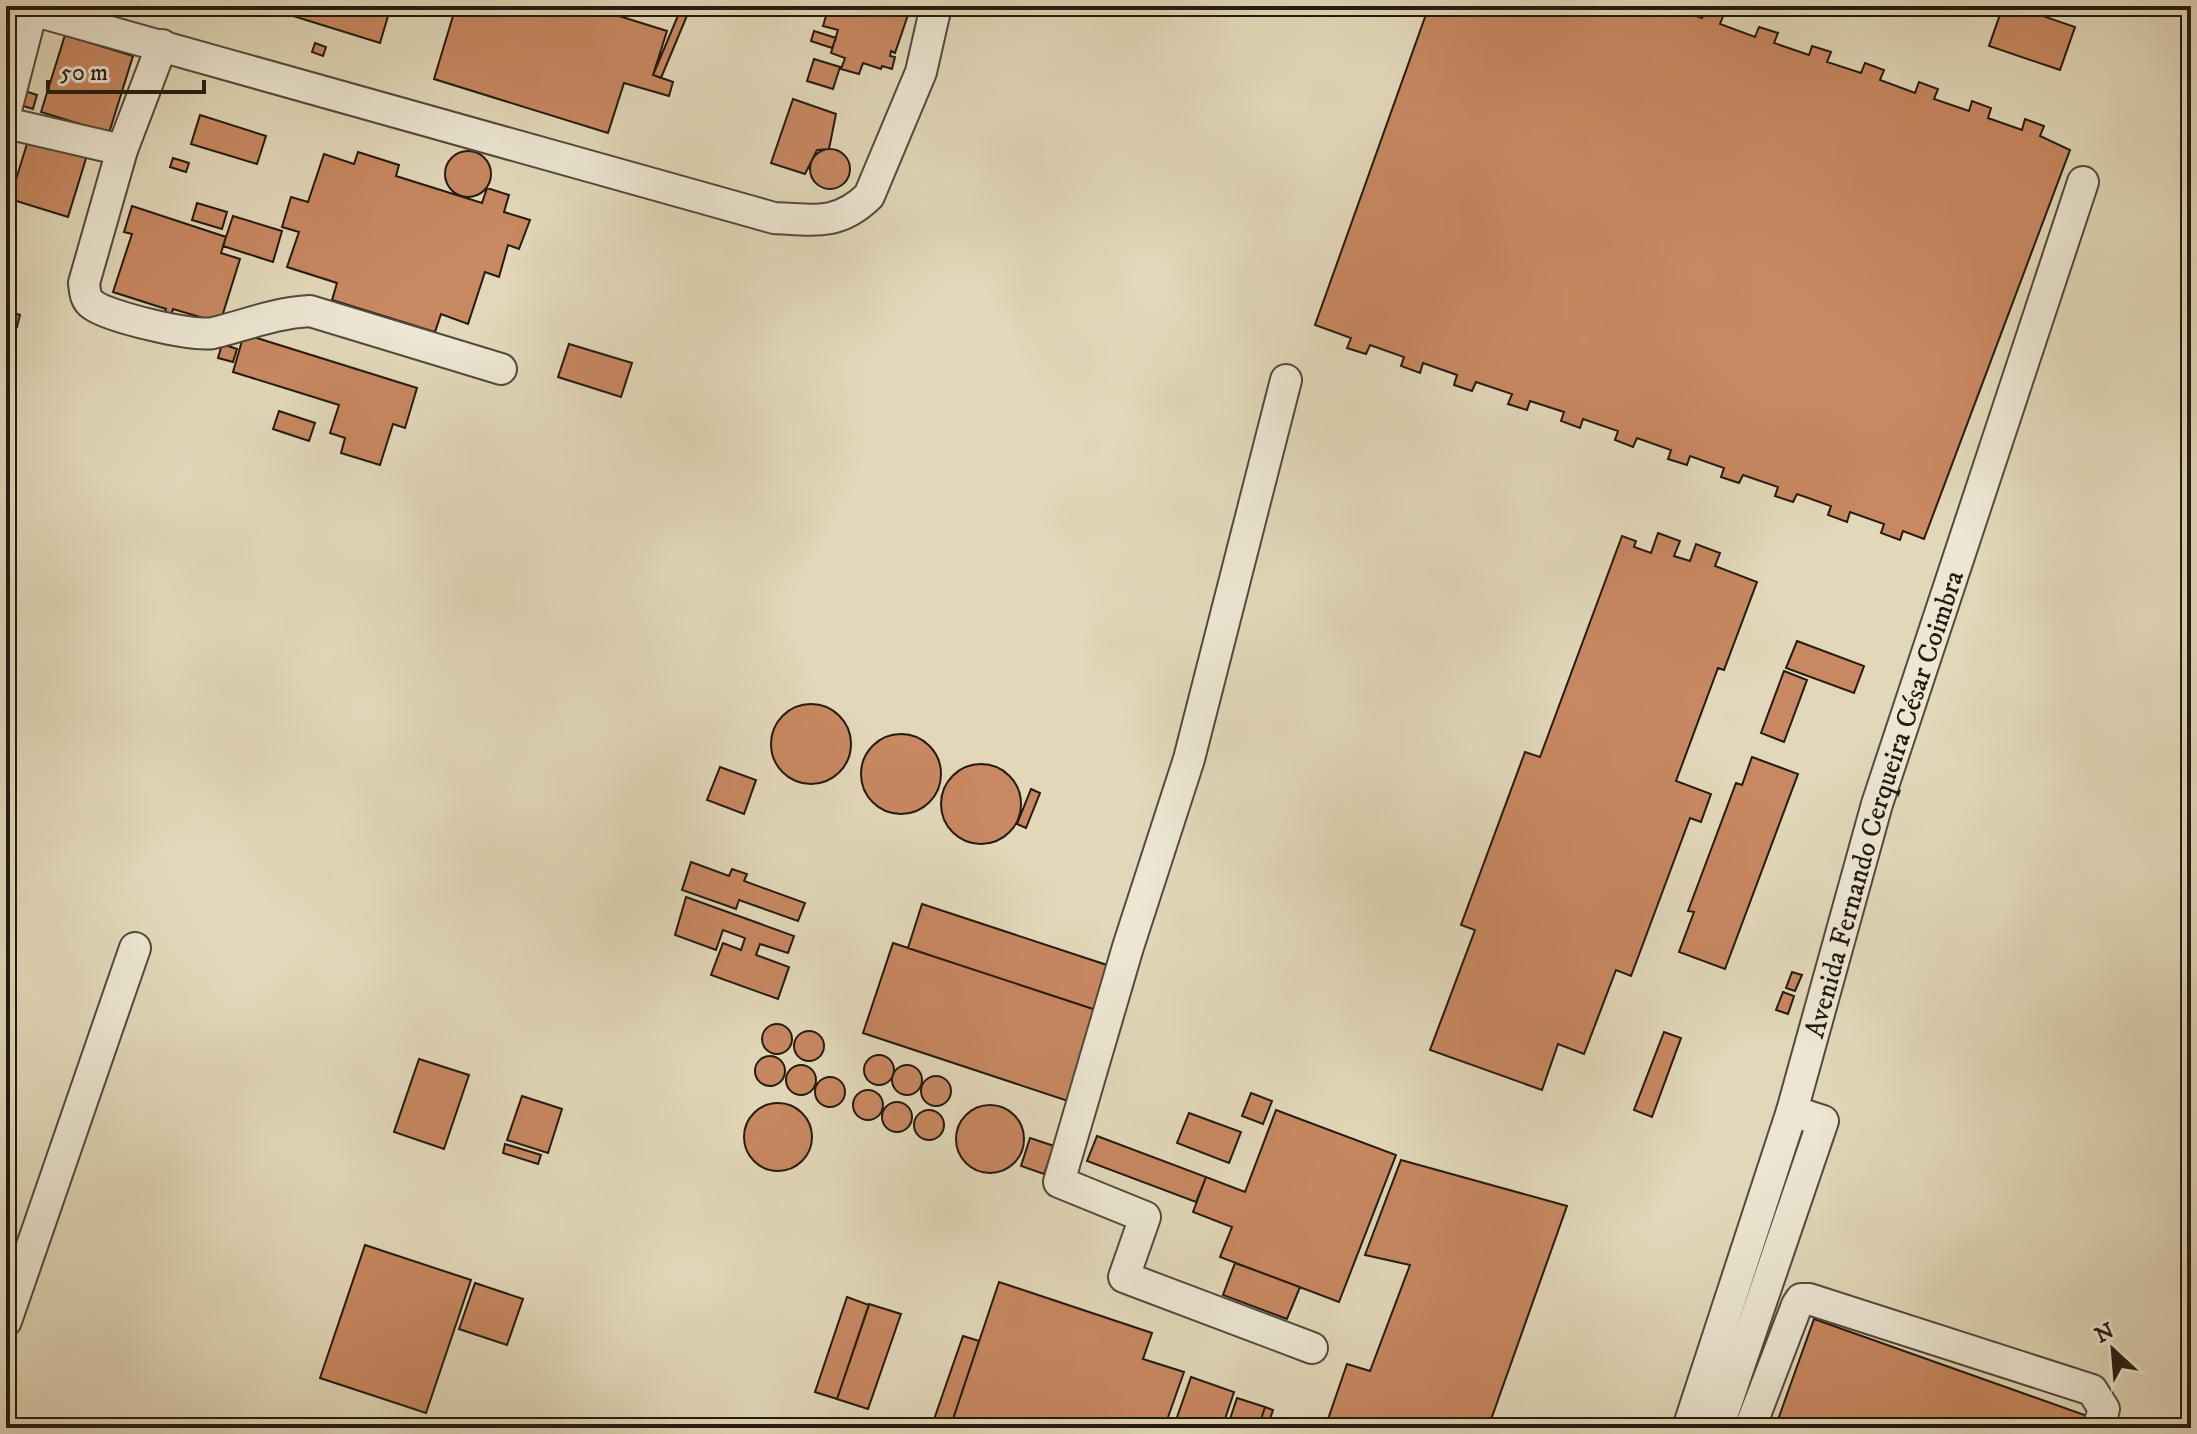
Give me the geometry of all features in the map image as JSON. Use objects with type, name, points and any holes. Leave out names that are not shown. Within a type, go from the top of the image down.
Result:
[{"type":"street","points":[[6,110],[24,7],[774,218],[828,221],[855,210],[869,196],[921,72],[936,6]]},
{"type":"street","points":[[162,45],[122,150],[84,283],[85,296],[93,305],[152,327],[211,333],[281,313],[310,311],[501,369]]},
{"type":"street","points":[[6,123],[122,150]]},
{"type":"street","name":"Avenida Fernando Cerqueira César Coimbra","points":[[1688,1428],[1792,1111],[1877,804],[2083,182]]},
{"type":"street","points":[[1286,380],[1189,759],[1128,947],[1059,1182],[1145,1217],[1124,1277],[1312,1348]]},
{"type":"street","points":[[6,1321],[135,948]]},
{"type":"street","points":[[1718,1428],[1823,1121],[1792,1111]]},
{"type":"street","points":[[1750,1428],[1801,1299],[2092,1390],[2104,1409],[2098,1428]]},
{"type":"building","points":[[261,6],[391,6],[380,43]]},
{"type":"building","points":[[456,6],[587,6],[667,31],[653,75],[673,82],[669,96],[624,83],[608,133],[434,79]]},
{"type":"building","points":[[682,6],[691,6],[661,78],[653,75]]},
{"type":"building","points":[[829,6],[911,6],[895,53],[891,51],[890,56],[895,57],[892,69],[863,63],[859,74],[841,69],[845,58],[831,53],[838,30],[823,26]]},
{"type":"building","points":[[1429,6],[1668,6],[1702,18],[1705,8],[1724,14],[1720,24],[1755,37],[1759,27],[1778,33],[1774,43],[1809,55],[1812,46],[1831,52],[1827,62],[1861,73],[1865,63],[1884,70],[1880,80],[1915,93],[1919,82],[1938,89],[1934,99],[1969,111],[1972,101],[1991,108],[1988,118],[2022,130],[2025,119],[2044,126],[2040,136],[2070,150],[1924,539],[1903,531],[1900,540],[1881,533],[1884,524],[1850,512],[1847,522],[1828,515],[1831,506],[1797,494],[1793,502],[1775,496],[1778,487],[1743,475],[1739,483],[1721,477],[1724,468],[1690,456],[1687,465],[1668,459],[1671,450],[1637,438],[1633,447],[1615,440],[1618,431],[1583,419],[1580,428],[1561,421],[1564,412],[1530,401],[1527,410],[1508,404],[1512,394],[1476,382],[1472,391],[1454,385],[1457,375],[1423,363],[1420,373],[1401,366],[1404,357],[1370,345],[1366,354],[1347,348],[1351,338],[1315,325]]},
{"type":"building","points":[[2003,6],[2014,6],[2075,27],[2060,70],[1989,46]]},
{"type":"building","points":[[6,22],[20,26],[6,70]]},
{"type":"building","points":[[814,31],[836,38],[832,48],[811,41]]},
{"type":"building","points":[[65,35],[133,56],[109,133],[41,112]]},
{"type":"building","points":[[315,43],[326,47],[323,56],[312,52]]},
{"type":"building","points":[[814,59],[840,67],[833,89],[807,81]]},
{"type":"building","points":[[22,90],[37,95],[33,109],[17,104]]},
{"type":"building","points":[[793,99],[836,114],[829,149],[817,150],[805,174],[771,163]]},
{"type":"building","points":[[200,115],[266,136],[257,164],[191,144]]},
{"type":"building","points":[[30,134],[88,152],[68,217],[10,199]]},
{"type":"building","points":[[830,149],[844,155],[850,169],[844,183],[830,189],[816,183],[810,169],[816,155]]},
{"type":"building","points":[[468,151],[485,157],[491,174],[485,191],[468,197],[451,191],[445,174],[451,157]]},
{"type":"building","points":[[358,152],[399,165],[396,176],[482,203],[487,188],[509,195],[504,212],[530,220],[519,249],[508,245],[499,277],[485,272],[468,324],[441,314],[435,332],[332,300],[337,283],[287,267],[299,232],[282,227],[291,197],[308,202],[324,154],[354,164]]},
{"type":"building","points":[[173,158],[189,163],[186,172],[170,167]]},
{"type":"building","points":[[197,203],[227,212],[222,229],[192,220]]},
{"type":"building","points":[[132,206],[226,237],[221,253],[240,259],[220,323],[173,309],[168,326],[161,324],[166,309],[113,292],[132,234],[124,232]]},
{"type":"building","points":[[233,216],[282,231],[273,262],[223,246]]},
{"type":"building","points":[[6,304],[10,305],[8,311],[20,315],[17,327],[6,323]]},
{"type":"building","points":[[244,334],[417,388],[405,428],[393,424],[380,465],[341,453],[345,438],[330,433],[339,405],[233,372]]},
{"type":"building","points":[[222,344],[237,349],[233,362],[218,358]]},
{"type":"building","points":[[569,344],[632,363],[621,397],[558,377]]},
{"type":"building","points":[[279,411],[315,423],[309,441],[273,429]]},
{"type":"building","points":[[1658,533],[1680,541],[1674,556],[1690,561],[1696,544],[1720,553],[1715,566],[1757,582],[1724,670],[1718,668],[1676,781],[1711,794],[1701,822],[1690,818],[1631,976],[1616,970],[1584,1054],[1558,1044],[1542,1090],[1430,1050],[1475,930],[1461,925],[1525,752],[1540,757],[1622,536],[1636,541],[1634,547],[1651,553]]},
{"type":"building","points":[[1797,641],[1864,666],[1854,693],[1786,668]]},
{"type":"building","points":[[1784,671],[1807,680],[1784,742],[1761,733]]},
{"type":"building","points":[[811,704],[826,707],[839,716],[848,729],[851,744],[848,759],[839,772],[826,781],[811,784],[796,781],[783,772],[774,759],[771,744],[774,729],[783,716],[796,707]]},
{"type":"building","points":[[901,734],[916,737],[929,746],[938,759],[941,774],[938,789],[929,802],[916,811],[901,814],[886,811],[873,802],[864,789],[861,774],[864,759],[873,746],[886,737]]},
{"type":"building","points":[[1752,757],[1798,774],[1725,969],[1679,952],[1694,912],[1688,911],[1736,783],[1742,785]]},
{"type":"building","points":[[981,764],[996,767],[1009,776],[1018,789],[1021,804],[1018,819],[1009,832],[996,841],[981,844],[966,841],[953,832],[944,819],[941,804],[944,789],[953,776],[966,767]]},
{"type":"building","points":[[720,767],[756,780],[744,814],[707,800]]},
{"type":"building","points":[[1031,789],[1040,793],[1026,828],[1017,824]]},
{"type":"building","points":[[691,862],[729,876],[732,869],[747,874],[744,881],[805,903],[798,921],[739,900],[736,909],[682,890]]},
{"type":"building","points":[[686,897],[794,936],[788,953],[760,944],[756,955],[789,967],[778,999],[711,975],[723,943],[741,950],[745,938],[723,930],[716,950],[675,935]]},
{"type":"building","points":[[922,904],[1113,967],[1099,1011],[908,948]]},
{"type":"building","points":[[893,943],[1099,1011],[1068,1101],[863,1033]]},
{"type":"building","points":[[1792,972],[1802,975],[1795,991],[1786,988]]},
{"type":"building","points":[[1783,992],[1794,996],[1788,1014],[1776,1010]]},
{"type":"building","points":[[777,1024],[783,1025],[791,1033],[791,1045],[783,1053],[777,1054],[771,1053],[763,1045],[762,1039],[763,1033],[771,1025]]},
{"type":"building","points":[[809,1031],[815,1032],[823,1040],[823,1052],[815,1060],[809,1061],[803,1060],[795,1052],[794,1046],[795,1040],[803,1032]]},
{"type":"building","points":[[1664,1032],[1681,1038],[1652,1117],[1634,1110]]},
{"type":"building","points":[[879,1055],[885,1056],[893,1064],[893,1076],[885,1084],[879,1085],[873,1084],[865,1076],[864,1070],[865,1064],[873,1056]]},
{"type":"building","points":[[770,1056],[776,1057],[784,1065],[784,1077],[776,1085],[770,1086],[764,1085],[756,1077],[755,1071],[756,1065],[764,1057]]},
{"type":"building","points":[[419,1059],[469,1075],[444,1149],[394,1132]]},
{"type":"building","points":[[801,1065],[807,1066],[815,1074],[815,1086],[807,1094],[801,1095],[795,1094],[787,1086],[786,1080],[787,1074],[795,1066]]},
{"type":"building","points":[[907,1065],[913,1066],[921,1074],[921,1086],[913,1094],[907,1095],[901,1094],[893,1086],[892,1080],[893,1074],[901,1066]]},
{"type":"building","points":[[936,1076],[942,1077],[950,1085],[950,1097],[942,1105],[936,1106],[930,1105],[922,1097],[921,1091],[922,1085],[930,1077]]},
{"type":"building","points":[[830,1077],[836,1078],[844,1086],[844,1098],[836,1106],[830,1107],[824,1106],[816,1098],[815,1092],[816,1086],[824,1078]]},
{"type":"building","points":[[868,1090],[874,1091],[882,1099],[882,1111],[874,1119],[868,1120],[862,1119],[854,1111],[853,1105],[854,1099],[862,1091]]},
{"type":"building","points":[[1251,1093],[1272,1101],[1263,1124],[1242,1116]]},
{"type":"building","points":[[522,1096],[562,1109],[548,1153],[507,1140]]},
{"type":"building","points":[[897,1102],[903,1103],[911,1111],[911,1123],[903,1131],[897,1132],[891,1131],[883,1123],[882,1117],[883,1111],[891,1103]]},
{"type":"building","points":[[771,1103],[785,1103],[797,1108],[807,1118],[812,1137],[807,1156],[797,1166],[785,1171],[771,1171],[759,1166],[749,1156],[744,1144],[744,1130],[749,1118],[759,1108]]},
{"type":"building","points":[[983,1105],[997,1105],[1009,1110],[1019,1120],[1024,1139],[1019,1158],[1009,1168],[997,1173],[983,1173],[971,1168],[961,1158],[956,1146],[956,1132],[961,1120],[971,1110]]},
{"type":"building","points":[[929,1110],[935,1111],[943,1119],[943,1131],[935,1139],[929,1140],[923,1139],[915,1131],[914,1125],[915,1119],[923,1111]]},
{"type":"building","points":[[1276,1110],[1396,1155],[1339,1302],[1220,1257],[1232,1227],[1193,1212],[1206,1177],[1245,1192]]},
{"type":"building","points":[[1189,1113],[1241,1132],[1229,1163],[1177,1143]]},
{"type":"building","points":[[1097,1136],[1206,1177],[1196,1202],[1087,1161]]},
{"type":"building","points":[[1030,1138],[1054,1146],[1044,1174],[1021,1166]]},
{"type":"building","points":[[505,1144],[541,1155],[538,1164],[503,1153]]},
{"type":"building","points":[[1401,1160],[1567,1206],[1488,1428],[1325,1428],[1347,1364],[1370,1371],[1410,1265],[1365,1255]]},
{"type":"building","points":[[365,1245],[471,1280],[426,1413],[320,1378]]},
{"type":"building","points":[[1235,1263],[1300,1287],[1287,1319],[1223,1295]]},
{"type":"building","points":[[999,1282],[1152,1333],[1143,1359],[1184,1372],[1167,1420],[1173,1422],[1171,1428],[950,1428]]},
{"type":"building","points":[[475,1283],[523,1299],[507,1345],[459,1329]]},
{"type":"building","points":[[847,1297],[869,1305],[837,1399],[815,1392]]},
{"type":"building","points":[[869,1304],[901,1314],[868,1409],[837,1399]]},
{"type":"building","points":[[1814,1319],[2093,1418],[2089,1428],[1775,1428]]},
{"type":"building","points":[[963,1336],[979,1341],[950,1428],[931,1428]]},
{"type":"building","points":[[1191,1377],[1234,1392],[1222,1428],[1174,1426]]},
{"type":"building","points":[[1237,1398],[1265,1407],[1258,1428],[1227,1428]]},
{"type":"building","points":[[1265,1407],[1273,1410],[1267,1428],[1258,1428]]}]
